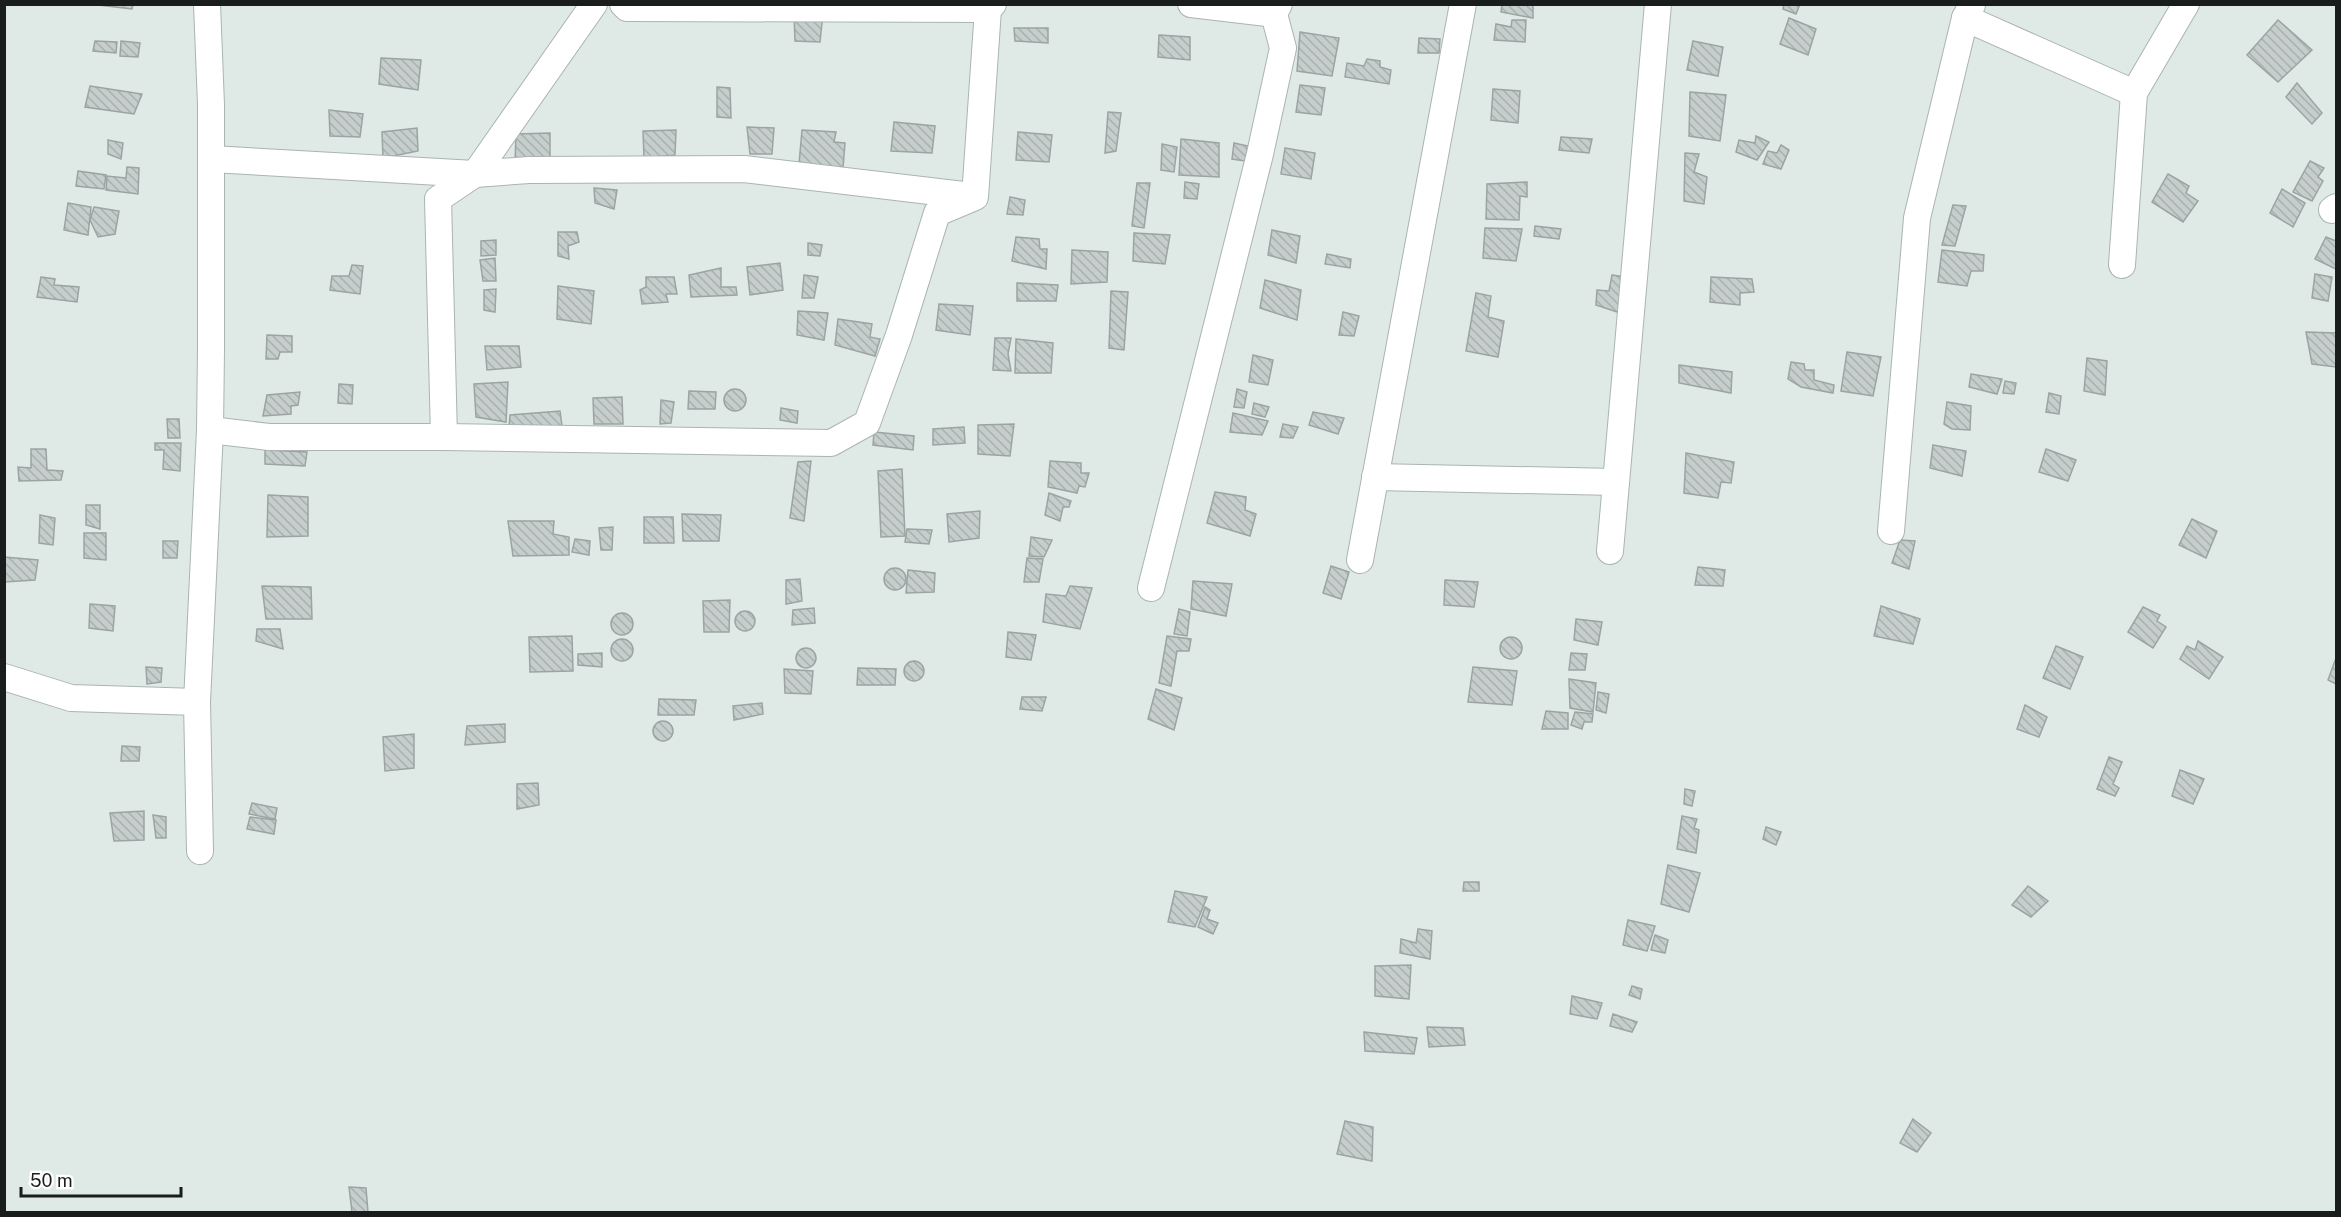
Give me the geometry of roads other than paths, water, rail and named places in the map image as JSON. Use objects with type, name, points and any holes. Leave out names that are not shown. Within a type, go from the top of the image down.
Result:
[{"type":"street","points":[[200,851],[197,702],[210,430],[211,105],[207,4]]},
{"type":"street","points":[[444,437],[438,199],[475,174],[594,4]]},
{"type":"street","points":[[623,4],[627,8],[990,7],[975,197]]},
{"type":"street","points":[[1151,588],[1260,154],[1283,48],[1277,9],[1191,4]]},
{"type":"street","points":[[1360,560],[1463,4]]},
{"type":"street","points":[[1611,551],[1658,4]]},
{"type":"street","points":[[2122,265],[2134,93],[2186,4]]},
{"type":"street","points":[[1891,531],[1917,218],[1969,11],[2134,93]]},
{"type":"street","points":[[211,159],[475,174],[529,170],[744,169],[975,197]]},
{"type":"street","points":[[210,430],[269,437],[444,437],[831,443],[867,423],[899,335],[937,213],[975,197]]},
{"type":"street","points":[[1375,477],[1616,482]]},
{"type":"street","points":[[4,677],[71,698],[197,702]]}]
